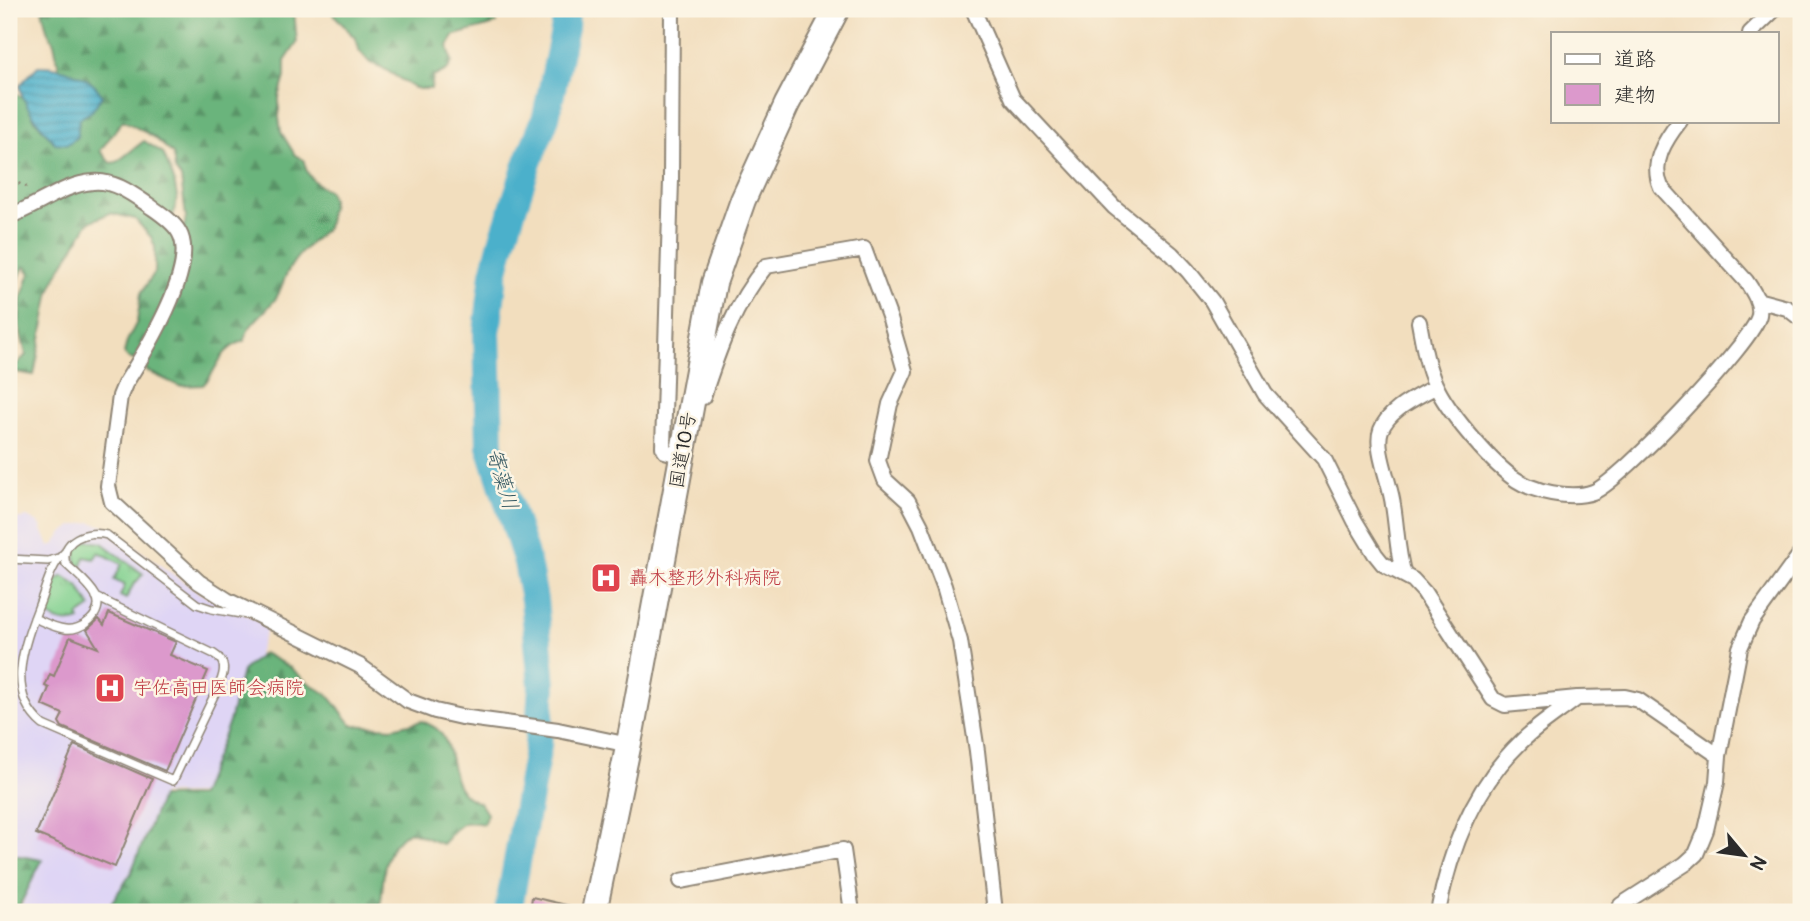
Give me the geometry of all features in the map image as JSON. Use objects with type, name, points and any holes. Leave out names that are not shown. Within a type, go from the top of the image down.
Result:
[{"type":"highway","name":"国道10号","points":[[594,912],[629,745],[715,284],[733,226],[763,154],[836,9]]},
{"type":"street","points":[[672,9],[671,180],[663,447],[665,452],[682,456],[724,333],[757,276],[766,266],[863,249],[890,318],[905,371],[890,404],[878,461],[885,480],[908,501],[921,526],[944,586],[960,641],[977,751],[995,912]]},
{"type":"street","points":[[973,9],[1013,99],[1114,207],[1172,254],[1212,301],[1265,394],[1324,459],[1374,554],[1383,565],[1404,575],[1424,592],[1487,692],[1498,703],[1514,705],[1577,698],[1625,697],[1638,700],[1719,756]]},
{"type":"street","points":[[1751,32],[1775,9]]},
{"type":"street","points":[[1419,322],[1429,369],[1436,386],[1459,422],[1513,478],[1562,495],[1578,496],[1596,491],[1613,481],[1669,425],[1745,341],[1759,316],[1757,300],[1746,281],[1661,187],[1656,176],[1656,165],[1662,150],[1679,122]]},
{"type":"street","points":[[9,216],[23,212],[64,191],[96,181],[126,190],[160,213],[179,232],[184,248],[183,261],[166,314],[120,396],[108,486],[109,494],[118,507],[199,582],[227,600],[370,672],[408,701],[448,714],[558,730],[629,745]]},
{"type":"street","points":[[1757,300],[1787,308],[1801,319]]},
{"type":"street","points":[[1404,575],[1398,552],[1393,503],[1379,440],[1386,420],[1436,386]]},
{"type":"street","points":[[1621,912],[1621,905],[1696,854],[1706,830],[1717,782],[1736,662],[1745,635],[1801,552]]},
{"type":"street","points":[[1438,912],[1443,883],[1454,850],[1467,817],[1483,789],[1501,762],[1523,740],[1577,698]]},
{"type":"street","points":[[681,881],[843,850],[852,912]]},
{"type":"lane","points":[[96,597],[214,654],[222,662],[224,668],[220,683],[173,781],[52,730],[29,712],[23,693],[22,648],[62,555],[71,542],[83,534],[100,533],[116,541],[197,604],[228,613],[263,617]]},
{"type":"lane","points":[[9,559],[48,561],[62,555]]},
{"type":"lane","points":[[34,618],[64,629],[75,629],[93,618],[98,606],[96,597],[66,564],[62,555]]},
{"type":"shaded area","points":[[27,517],[40,524],[49,547],[73,526],[91,522],[107,527],[199,593],[268,625],[238,712],[201,794],[162,794],[131,876],[111,912],[20,912],[32,874],[42,859],[13,859],[9,856],[9,520]]},
{"type":"green space","points":[[42,9],[294,11],[297,43],[285,61],[285,77],[279,97],[281,132],[295,155],[304,160],[306,170],[312,178],[328,190],[332,200],[327,228],[295,260],[276,298],[253,323],[244,341],[224,354],[203,385],[179,386],[147,371],[144,364],[178,299],[188,256],[188,244],[183,233],[186,217],[181,178],[175,170],[173,154],[154,137],[123,120],[100,151],[110,163],[117,162],[144,141],[163,153],[174,180],[177,197],[169,222],[178,238],[178,260],[164,313],[134,360],[128,358],[124,353],[137,322],[141,293],[155,272],[155,247],[151,237],[135,219],[110,213],[89,222],[59,271],[50,291],[34,375],[10,371],[26,355],[19,325],[21,299],[30,273],[24,266],[9,301],[9,91],[25,98],[34,119],[54,142],[68,143],[77,138],[79,119],[92,109],[101,97],[90,82],[60,73],[54,43],[47,30]]},
{"type":"green space","points":[[329,9],[514,9],[494,10],[496,24],[455,35],[448,46],[452,62],[447,70],[433,77],[431,89],[416,89],[370,63],[358,49],[355,38]]},
{"type":"green space","points":[[81,542],[102,543],[143,574],[126,599],[120,596],[125,585],[114,580],[122,564],[99,552],[94,559],[85,557],[81,567],[76,563],[76,551],[72,549]]},
{"type":"green space","points":[[63,576],[78,586],[91,607],[78,616],[80,620],[59,621],[50,616],[45,608],[56,581]]},
{"type":"green space","points":[[263,653],[290,667],[329,696],[352,725],[392,728],[422,721],[437,729],[448,748],[461,790],[468,798],[480,803],[487,814],[484,824],[463,824],[442,844],[409,831],[387,858],[379,912],[105,912],[130,875],[161,797],[200,796],[229,722],[242,671]]},
{"type":"green space","points":[[9,854],[42,860],[18,912],[9,912]]},
{"type":"water","points":[[38,66],[55,67],[83,77],[102,96],[92,111],[79,119],[77,137],[68,144],[55,143],[24,100],[20,85]]},
{"type":"building","points":[[109,613],[176,642],[170,655],[208,671],[165,771],[62,727],[59,722],[63,714],[42,705],[49,688],[45,686],[50,674],[54,676],[70,637],[98,648],[87,630],[99,619],[104,625]]},
{"type":"building","points":[[74,745],[152,779],[115,867],[36,834]]},
{"type":"building","points":[[532,897],[575,907],[574,912],[530,912]]},
{"type":"waterway","name":"寄藻川","points":[[508,912],[538,746],[542,685],[534,600],[527,562],[490,446],[487,332],[494,274],[528,162],[546,117],[565,27],[566,9]]},
{"type":"place","name":"轟木整形外科病院","points":[[606,578]]},
{"type":"place","name":"宇佐高田医師会病院","points":[[110,688]]}]
